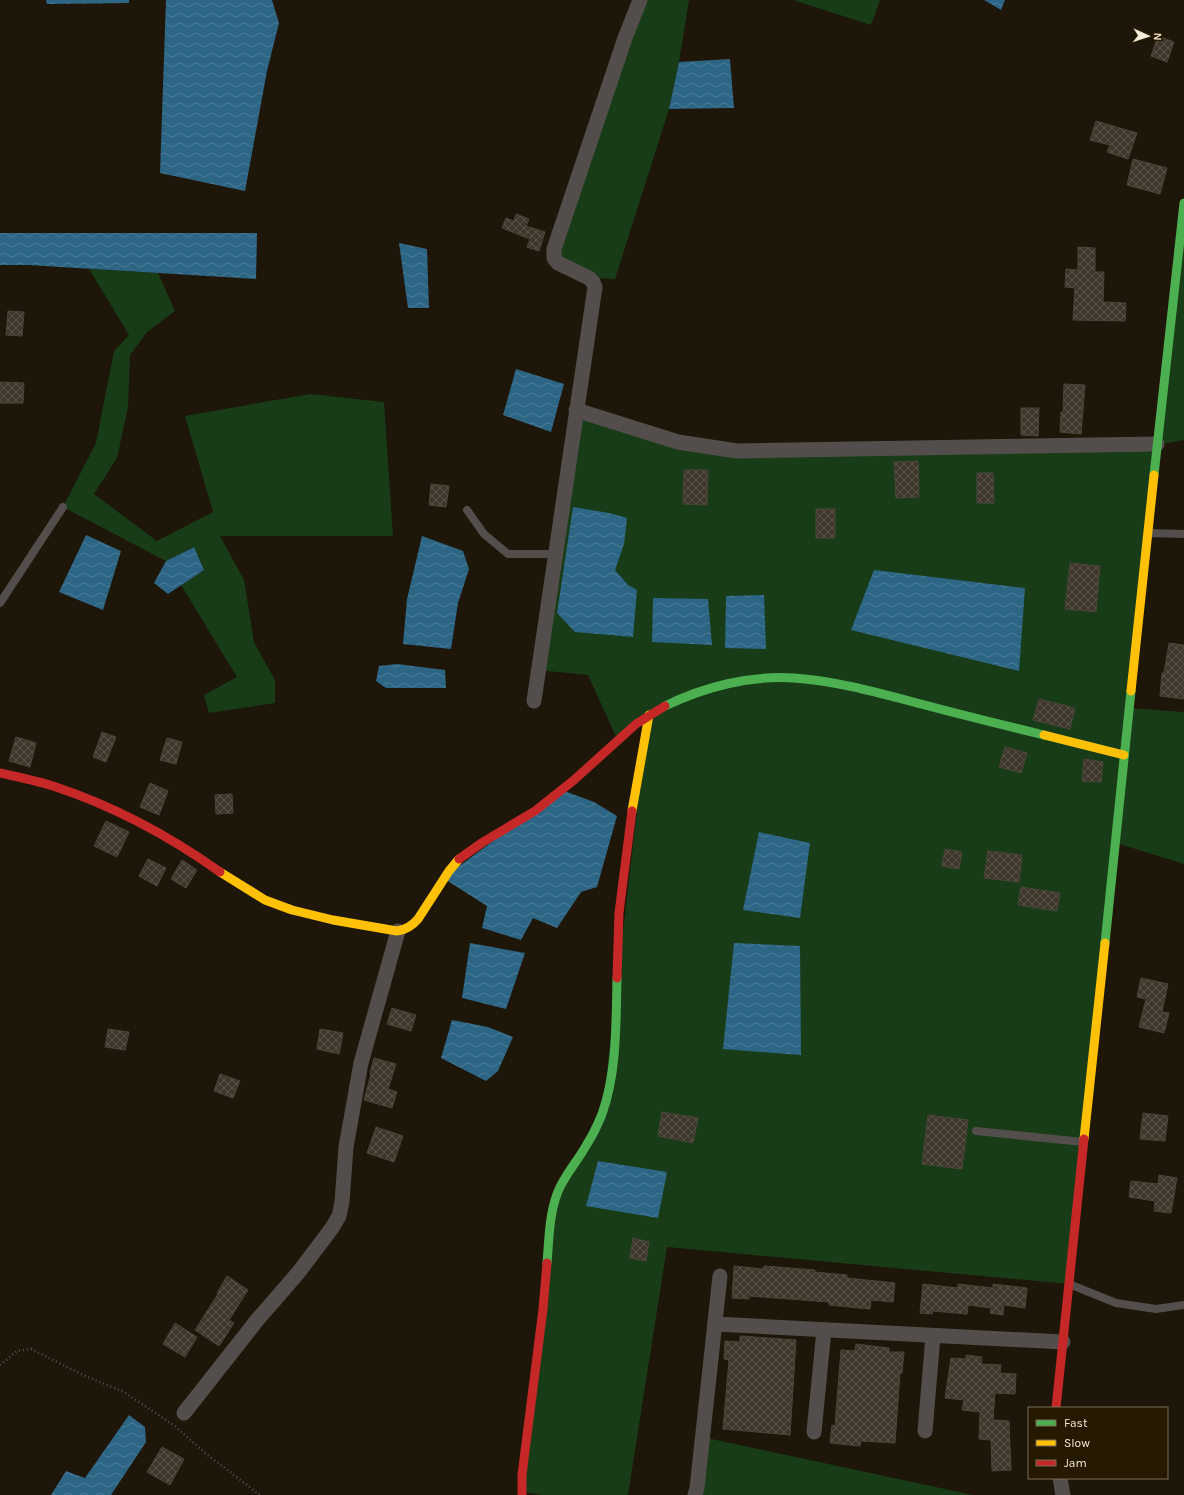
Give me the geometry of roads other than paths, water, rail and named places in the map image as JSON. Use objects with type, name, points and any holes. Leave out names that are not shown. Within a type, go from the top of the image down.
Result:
[{"type":"street","points":[[534,701],[595,287],[589,278],[558,263],[554,258],[554,249],[625,38],[640,0]]},
{"type":"street","points":[[1056,1407],[1157,444],[1184,203]]},
{"type":"street","points":[[576,410],[678,442],[737,451],[1157,444]]},
{"type":"street","points":[[0,772],[60,788],[119,810],[177,842],[249,891],[278,906],[301,913],[398,931],[407,929],[415,923],[443,878],[468,851],[534,811],[562,790],[648,714],[692,695],[727,684],[786,678],[814,680],[878,694],[1124,755]]},
{"type":"street","points":[[522,1495],[522,1475],[543,1308],[551,1216],[557,1193],[572,1166],[587,1145],[602,1114],[610,1082],[615,1039],[619,913],[633,807],[648,714]]},
{"type":"street","points":[[184,1413],[258,1319],[298,1273],[332,1228],[338,1216],[342,1202],[346,1146],[361,1063],[398,931]]},
{"type":"street","points":[[695,1495],[720,1276]]},
{"type":"street","points":[[714,1324],[1063,1342]]},
{"type":"street","points":[[814,1432],[824,1330]]},
{"type":"street","points":[[925,1431],[933,1336]]},
{"type":"street","points":[[1060,1479],[1063,1495]]},
{"type":"lane","points":[[0,603],[63,507]]},
{"type":"lane","points":[[467,510],[484,534],[508,554],[555,554]]},
{"type":"lane","points":[[1148,533],[1184,534]]},
{"type":"lane","points":[[976,1131],[1084,1142]]},
{"type":"lane","points":[[1069,1284],[1116,1303],[1156,1309],[1184,1305]]},
{"type":"water","points":[[46,0],[129,0],[129,3],[47,4]]},
{"type":"water","points":[[166,0],[272,0],[279,23],[267,71],[245,191],[160,173]]},
{"type":"water","points":[[984,0],[1005,0],[1001,10]]},
{"type":"water","points":[[730,59],[734,108],[669,109],[679,62]]},
{"type":"water","points":[[0,233],[257,233],[256,279],[29,265],[0,265]]},
{"type":"water","points":[[399,243],[427,249],[429,308],[408,308]]},
{"type":"water","points":[[516,369],[564,384],[551,432],[503,415]]},
{"type":"water","points":[[573,507],[609,513],[627,518],[624,544],[615,570],[628,585],[637,590],[633,637],[575,632],[557,613]]},
{"type":"water","points":[[86,535],[121,551],[103,610],[59,592]]},
{"type":"water","points":[[422,536],[463,551],[469,569],[458,603],[451,649],[403,644],[407,599]]},
{"type":"water","points":[[194,547],[204,570],[168,594],[154,583],[166,561]]},
{"type":"water","points":[[874,570],[1025,588],[1019,671],[851,630]]},
{"type":"water","points":[[764,595],[766,649],[725,648],[726,596]]},
{"type":"water","points":[[653,598],[708,599],[712,645],[652,642]]},
{"type":"water","points":[[397,664],[445,670],[446,688],[386,688],[376,681],[379,666]]},
{"type":"water","points":[[562,790],[594,802],[617,816],[597,887],[581,892],[557,928],[533,918],[521,940],[482,928],[487,906],[443,878]]},
{"type":"water","points":[[759,832],[810,843],[800,918],[743,910]]},
{"type":"water","points":[[470,943],[525,953],[506,1009],[462,998]]},
{"type":"water","points":[[734,943],[800,946],[801,1055],[723,1049]]},
{"type":"water","points":[[452,1020],[488,1027],[513,1037],[498,1071],[486,1081],[441,1058]]},
{"type":"water","points":[[598,1161],[667,1172],[658,1218],[586,1206]]},
{"type":"water","points":[[129,1415],[145,1427],[146,1442],[111,1495],[51,1495],[66,1471],[85,1478]]}]
